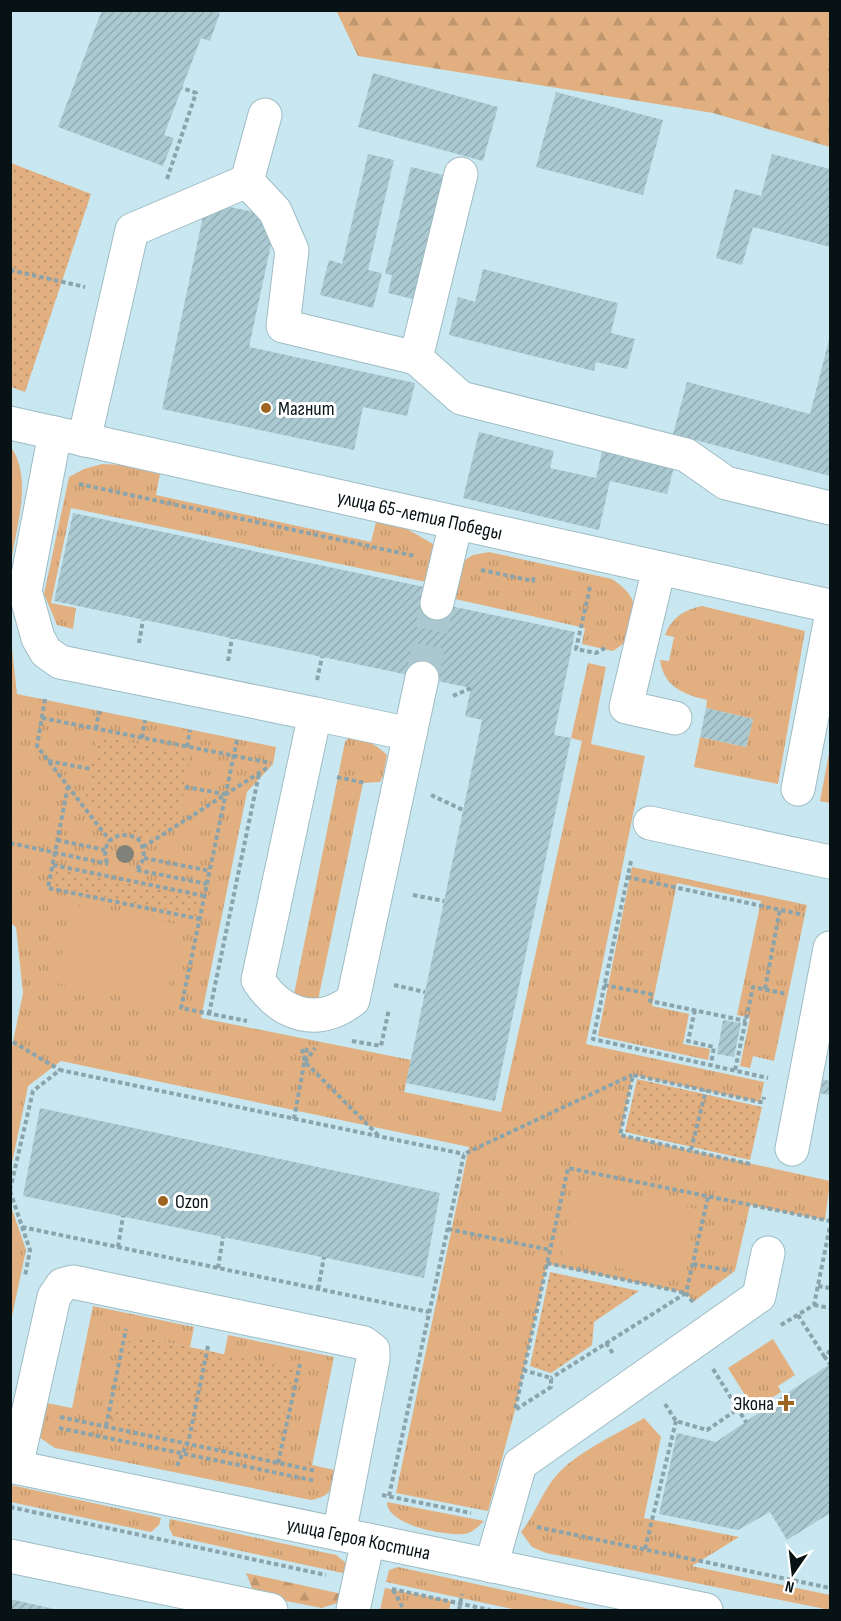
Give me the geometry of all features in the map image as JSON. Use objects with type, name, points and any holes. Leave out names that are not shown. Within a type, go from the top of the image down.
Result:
[{"type":"street","points":[[247,181],[265,115]]},
{"type":"street","points":[[416,358],[462,174]]},
{"type":"street","points":[[247,181],[132,230],[117,294],[25,582],[32,623],[46,652],[60,662],[315,701],[410,734]]},
{"type":"street","points":[[247,181],[275,210],[292,250],[283,326],[416,358],[461,398],[686,455],[726,483],[831,508]]},
{"type":"street","name":"улица 65-летия Победы","points":[[10,423],[831,606]]},
{"type":"street","points":[[438,603],[456,523]]},
{"type":"street","points":[[659,568],[626,707],[675,718]]},
{"type":"street","points":[[798,789],[831,623]]},
{"type":"street","points":[[315,701],[258,980],[268,996],[303,1015],[324,1015],[342,1008],[353,1000],[422,678]]},
{"type":"street","points":[[650,823],[831,862]]},
{"type":"street","points":[[792,1149],[831,948]]},
{"type":"street","points":[[491,1566],[520,1464],[759,1296],[768,1252]]},
{"type":"street","points":[[13,1467],[26,1421],[54,1297],[62,1285],[73,1282],[363,1343],[373,1350],[373,1359],[348,1487],[356,1596]]},
{"type":"street","name":"улица Героя Костина","points":[[13,1467],[706,1611]]},
{"type":"street","points":[[10,1556],[271,1611]]},
{"type":"path","points":[[154,221],[196,93],[182,88]]},
{"type":"path","points":[[10,270],[117,294]]},
{"type":"path","points":[[591,583],[576,649],[596,653],[646,622]]},
{"type":"path","points":[[137,650],[143,620]]},
{"type":"path","points":[[226,669],[232,638]]},
{"type":"path","points":[[315,701],[322,657]]},
{"type":"path","points":[[45,699],[37,746],[110,841]]},
{"type":"path","points":[[96,729],[99,711]]},
{"type":"path","points":[[42,718],[273,764],[143,847]]},
{"type":"path","points":[[142,738],[145,720]]},
{"type":"path","points":[[187,747],[190,730]]},
{"type":"path","points":[[237,740],[182,1008],[255,1022]]},
{"type":"path","points":[[48,761],[91,769]]},
{"type":"path","points":[[209,1014],[259,773]]},
{"type":"path","points":[[431,807],[436,785]]},
{"type":"path","points":[[68,786],[48,888],[200,919]]},
{"type":"path","points":[[185,787],[226,794]]},
{"type":"path","points":[[10,843],[108,864],[105,850],[110,841],[119,834],[126,834],[138,839],[143,847],[144,858],[136,870],[207,884]]},
{"type":"path","points":[[57,840],[105,850]]},
{"type":"path","points":[[144,858],[210,871]]},
{"type":"path","points":[[631,861],[593,1039],[768,1077],[766,1085]]},
{"type":"path","points":[[52,865],[205,896]]},
{"type":"path","points":[[627,877],[804,915]]},
{"type":"path","points":[[410,906],[415,884]]},
{"type":"path","points":[[413,895],[444,901]]},
{"type":"path","points":[[765,989],[780,909]]},
{"type":"path","points":[[392,995],[396,974]]},
{"type":"path","points":[[394,985],[424,992]]},
{"type":"path","points":[[604,985],[651,994],[650,1001],[746,1021]]},
{"type":"path","points":[[735,1070],[753,987],[788,994]]},
{"type":"path","points":[[343,1039],[381,1046],[389,1005]]},
{"type":"path","points":[[695,1010],[688,1041],[714,1047],[711,1064]]},
{"type":"path","points":[[13,1042],[60,1070],[464,1154],[633,1075],[760,1102],[763,1102],[765,1094]]},
{"type":"path","points":[[294,1119],[308,1043]]},
{"type":"path","points":[[304,1062],[380,1136]]},
{"type":"path","points":[[23,1285],[30,1250],[10,1191],[33,1091],[60,1070]]},
{"type":"path","points":[[633,1075],[620,1135],[750,1164]]},
{"type":"path","points":[[691,1150],[706,1090]]},
{"type":"path","points":[[388,1496],[464,1154]]},
{"type":"path","points":[[551,1378],[551,1387],[515,1410],[568,1168],[831,1221]]},
{"type":"path","points":[[524,1370],[551,1378],[686,1293],[708,1197]]},
{"type":"path","points":[[10,1209],[17,1210]]},
{"type":"path","points":[[118,1247],[123,1216]]},
{"type":"path","points":[[22,1227],[429,1312]]},
{"type":"path","points":[[448,1229],[550,1250]]},
{"type":"path","points":[[218,1268],[224,1237]]},
{"type":"path","points":[[318,1289],[324,1257]]},
{"type":"path","points":[[547,1263],[686,1293],[693,1302]]},
{"type":"path","points":[[693,1264],[735,1271]]},
{"type":"path","points":[[818,1286],[831,1288]]},
{"type":"path","points":[[814,1305],[831,1308]]},
{"type":"path","points":[[798,1315],[830,1364]]},
{"type":"path","points":[[106,1426],[128,1322]]},
{"type":"path","points":[[174,1472],[186,1443],[209,1339]]},
{"type":"path","points":[[606,1343],[614,1355]]},
{"type":"path","points":[[824,1356],[831,1351]]},
{"type":"path","points":[[278,1463],[301,1359]]},
{"type":"path","points":[[713,1368],[746,1422]]},
{"type":"path","points":[[662,1400],[676,1421],[707,1430],[738,1409]]},
{"type":"path","points":[[26,1421],[47,1414],[106,1426],[338,1475],[348,1487]]},
{"type":"path","points":[[26,1421],[831,1588]]},
{"type":"path","points":[[645,1549],[676,1421]]},
{"type":"path","points":[[10,1507],[356,1596],[392,1589],[490,1611]]},
{"type":"path","points":[[392,1589],[404,1611]]},
{"type":"path","points":[[459,1611],[460,1604]]},
{"type":"green space","points":[[336,10],[830,11],[830,147],[713,113],[358,56]]},
{"type":"green space","points":[[11,163],[91,194],[25,392],[11,387]]},
{"type":"green space","points":[[11,447],[18,460],[22,488],[11,563]]},
{"type":"green space","points":[[102,464],[123,465],[160,474],[156,495],[371,542],[376,522],[407,529],[433,544],[437,554],[431,583],[71,508],[51,603],[76,608],[73,629],[57,625],[44,594],[69,477],[84,469]]},
{"type":"green space","points":[[489,552],[612,579],[628,592],[634,605],[630,639],[613,651],[582,644],[585,628],[455,599],[465,560],[473,555]]},
{"type":"green space","points":[[702,606],[805,631],[778,784],[694,767],[700,737],[746,747],[753,719],[706,708],[707,700],[676,688],[670,683],[662,669],[660,660],[669,661],[674,637],[665,635],[671,624],[684,612]]},
{"type":"green space","points":[[10,629],[17,694],[276,747],[273,764],[247,792],[201,1018],[411,1060],[404,1092],[501,1112],[582,741],[571,738],[588,663],[606,667],[591,744],[645,756],[586,1044],[764,1082],[760,1102],[633,1075],[620,1135],[830,1181],[825,1220],[750,1205],[735,1271],[693,1302],[686,1293],[547,1264],[515,1410],[488,1511],[396,1493],[469,1147],[61,1061],[28,1086],[11,1168],[11,1052],[23,993],[16,927],[10,923]]},
{"type":"green space","points":[[97,736],[191,754],[179,819],[144,842],[127,830],[111,835],[85,801]]},
{"type":"green space","points":[[349,737],[370,743],[387,755],[380,782],[363,783],[317,1005],[293,999],[345,742]]},
{"type":"green space","points":[[830,748],[830,803],[820,801]]},
{"type":"green space","points":[[632,867],[807,905],[774,1061],[753,1056],[750,1068],[740,1066],[750,1018],[737,1015],[761,901],[677,883],[652,1006],[689,1014],[683,1044],[710,1049],[708,1060],[598,1036]]},
{"type":"green space","points":[[54,868],[202,898],[198,916],[51,886]]},
{"type":"green space","points":[[71,904],[181,925],[165,1005],[56,983]]},
{"type":"green space","points":[[637,1079],[762,1107],[750,1160],[625,1132]]},
{"type":"green space","points":[[577,1184],[697,1209],[682,1281],[562,1256]]},
{"type":"green space","points":[[11,1206],[26,1250],[11,1321]]},
{"type":"green space","points":[[550,1272],[639,1291],[594,1322],[592,1345],[551,1373],[530,1366]]},
{"type":"green space","points":[[93,1306],[194,1327],[190,1347],[131,1335],[224,1354],[228,1335],[334,1357],[312,1465],[339,1471],[330,1491],[311,1500],[55,1448],[36,1435],[41,1402],[72,1408]]},
{"type":"green space","points":[[131,1335],[294,1369],[276,1457],[113,1423]]},
{"type":"green space","points":[[773,1339],[795,1375],[778,1386],[781,1392],[761,1405],[756,1398],[750,1403],[728,1368]]},
{"type":"green space","points":[[644,1418],[661,1437],[644,1518],[739,1537],[692,1566],[830,1595],[830,1610],[546,1553],[532,1547],[521,1532],[555,1477],[585,1451]]},
{"type":"green space","points":[[11,1485],[161,1518],[159,1525],[151,1532],[11,1502]]},
{"type":"green space","points":[[387,1502],[484,1521],[472,1531],[464,1534],[431,1531],[406,1523],[396,1517],[389,1510]]},
{"type":"green space","points":[[170,1519],[336,1555],[346,1563],[347,1574],[173,1536],[169,1527]]},
{"type":"green space","points":[[398,1567],[595,1610],[517,1610],[386,1582],[389,1570]]},
{"type":"green space","points":[[246,1573],[342,1594],[337,1603],[322,1608],[255,1595]]},
{"type":"green space","points":[[385,1588],[451,1601],[449,1610],[380,1610]]},
{"type":"building","points":[[102,10],[213,10],[220,13],[210,41],[201,38],[164,135],[174,138],[163,166],[58,127]]},
{"type":"building","points":[[373,73],[498,107],[483,161],[358,127]]},
{"type":"building","points":[[556,92],[663,120],[643,195],[536,167]]},
{"type":"building","points":[[368,154],[394,160],[368,270],[382,273],[373,308],[320,295],[329,260],[342,264]]},
{"type":"building","points":[[772,154],[830,169],[830,247],[753,227],[742,265],[716,258],[735,189],[761,196]]},
{"type":"building","points":[[411,167],[447,176],[417,300],[388,293],[392,275],[385,274]]},
{"type":"building","points":[[206,202],[277,217],[249,347],[415,383],[407,416],[363,407],[354,450],[162,409]]},
{"type":"building","points":[[483,269],[618,303],[611,333],[635,339],[627,369],[596,362],[594,371],[449,335],[458,297],[475,302]]},
{"type":"building","points":[[830,336],[830,476],[673,434],[687,382],[810,414]]},
{"type":"building","points":[[479,432],[554,451],[550,468],[596,478],[603,447],[675,463],[667,494],[610,481],[599,530],[463,498]]},
{"type":"building","points":[[73,513],[429,588],[426,601],[575,632],[554,735],[571,738],[495,1101],[406,1083],[482,720],[465,716],[471,688],[54,601]]},
{"type":"building","points":[[706,708],[753,719],[746,747],[700,737]]},
{"type":"building","points":[[723,1020],[741,1023],[734,1057],[717,1054]]},
{"type":"building","points":[[821,1079],[830,1081],[830,1095],[818,1093]]},
{"type":"building","points":[[40,1108],[440,1193],[424,1278],[23,1196]]},
{"type":"building","points":[[830,1364],[830,1513],[787,1540],[770,1512],[738,1530],[659,1514],[677,1433],[716,1442]]},
{"type":"building","points":[[10,1599],[59,1610],[10,1610]]},
{"type":"tunnel","points":[[422,678],[437,603]]},
{"type":"place","name":"Магнит","points":[[266,408]]},
{"type":"place","name":"Ozon","points":[[163,1201]]},
{"type":"place","name":"Экона","points":[[786,1403]]}]
